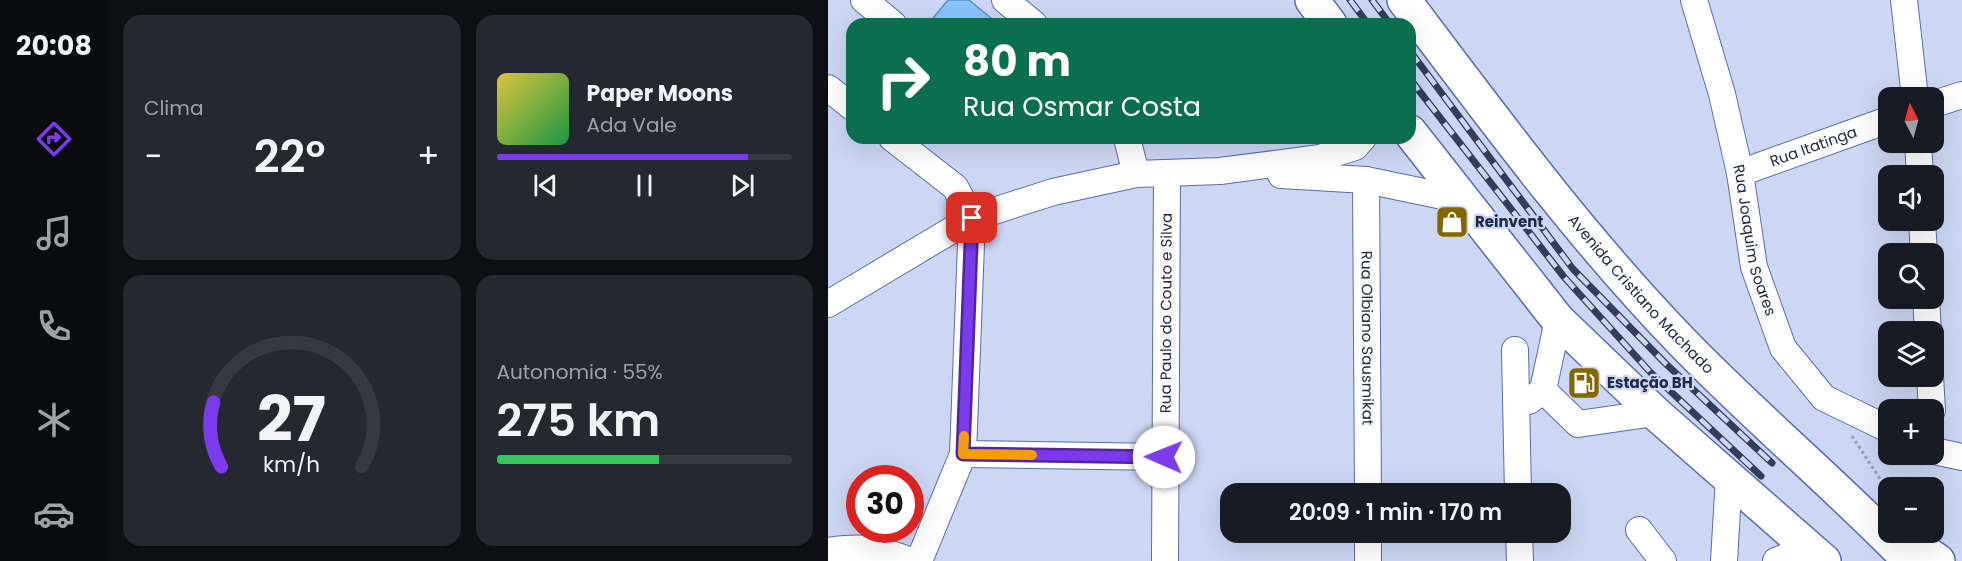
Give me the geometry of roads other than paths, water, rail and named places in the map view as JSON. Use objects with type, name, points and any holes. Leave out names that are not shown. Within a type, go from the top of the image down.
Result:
[{"type":"highway","points":[[1312,0],[1326,18]]},
{"type":"highway","name":"Avenida Cristiano Machado","points":[[1404,0],[1532,171],[1684,345],[1856,506],[1910,561]]},
{"type":"highway","points":[[1416,140],[1558,320],[1655,413],[1817,554]]},
{"type":"highway","points":[[1856,506],[1878,521]]},
{"type":"highway","points":[[1911,543],[1938,561]]},
{"type":"street","points":[[864,0],[886,18]]},
{"type":"street","points":[[1005,0],[1027,18]]},
{"type":"street","name":"Rua Joaquim Soares","points":[[1694,0],[1722,94],[1740,173],[1754,267],[1783,348],[1824,398],[1878,424]]},
{"type":"street","points":[[1904,0],[1914,87]]},
{"type":"street","points":[[828,88],[846,102]]},
{"type":"street","points":[[1944,101],[1962,95]]},
{"type":"street","name":"Rua Itatinga","points":[[1740,173],[1878,124]]},
{"type":"street","points":[[900,144],[955,187],[972,218],[963,454],[919,561]]},
{"type":"street","points":[[1128,144],[1136,174]]},
{"type":"street","points":[[828,304],[972,218],[1053,192],[1136,174],[1220,171],[1320,158],[1355,147],[1358,144]]},
{"type":"street","points":[[1220,171],[1366,180],[1462,200]]},
{"type":"street","name":"Rua Paulo do Couto e Silva","points":[[1165,561],[1167,173]]},
{"type":"street","name":"Rua Olbiano Sausmikat","points":[[1366,180],[1368,483]]},
{"type":"street","points":[[1516,410],[1543,390],[1558,320]]},
{"type":"street","points":[[1515,350],[1518,483]]},
{"type":"street","points":[[1543,390],[1578,424],[1655,413]]},
{"type":"street","points":[[1944,453],[1962,457]]},
{"type":"street","points":[[963,454],[1164,457]]},
{"type":"street","points":[[1724,561],[1729,477]]},
{"type":"street","points":[[1639,530],[1664,561]]},
{"type":"street","points":[[1368,543],[1368,561]]},
{"type":"street","points":[[1519,543],[1520,561]]},
{"type":"street","points":[[828,551],[862,547],[888,552],[910,561]]},
{"type":"street","points":[[1776,561],[1817,554]]},
{"type":"railway","points":[[1350,0],[1364,18]]},
{"type":"railway","points":[[1372,0],[1386,18]]},
{"type":"railway","points":[[1416,59],[1573,269],[1665,363],[1772,463]]},
{"type":"railway","points":[[1416,87],[1564,277],[1651,373],[1761,476]]},
{"type":"place","name":"Reinvent","points":[[1452,222]]},
{"type":"place","name":"Estação BH","points":[[1584,383]]}]
